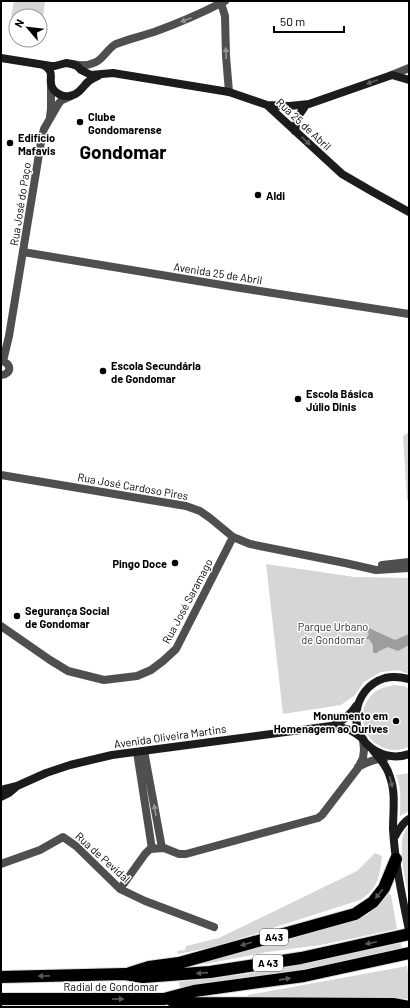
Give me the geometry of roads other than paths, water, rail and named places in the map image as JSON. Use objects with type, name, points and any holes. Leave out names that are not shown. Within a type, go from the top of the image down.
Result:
[{"type":"highway","name":"A43","points":[[125,974],[149,967],[179,963],[355,914],[373,902],[384,888],[396,859]]},
{"type":"highway","name":"Radial de Gondomar","points":[[1,977],[125,974],[143,977],[210,972],[301,958],[409,934]]},
{"type":"highway","name":"Radial de Gondomar","points":[[1,998],[164,999],[194,991],[304,976],[409,953]]},
{"type":"highway","points":[[164,999],[194,1003],[394,1004],[409,1007]]},
{"type":"main road","points":[[1,58],[51,66],[72,64]]},
{"type":"main road","points":[[38,64],[49,69],[53,88],[60,95],[66,96],[76,94],[89,81],[100,74]]},
{"type":"main road","name":"Rua 25 de Abril","points":[[72,64],[91,75],[113,73],[229,92],[267,105],[342,174],[409,212]]},
{"type":"main road","points":[[51,81],[52,73],[60,65]]},
{"type":"main road","points":[[81,70],[84,81],[82,89]]},
{"type":"main road","points":[[267,105],[306,105],[392,75],[409,80]]},
{"type":"main road","points":[[295,131],[297,118],[306,105]]},
{"type":"main road","name":"Avenida Oliveira Martins","points":[[331,726],[342,721],[351,714],[364,693],[373,684],[384,678],[396,677],[409,679]]},
{"type":"main road","points":[[358,704],[356,716],[357,728],[363,740],[386,765],[391,778],[393,792],[394,839],[398,878],[409,930]]},
{"type":"main road","name":"Avenida Oliveira Martins","points":[[1,790],[17,786],[46,773],[70,765],[112,755],[331,726],[342,727],[354,732],[363,740]]},
{"type":"main road","points":[[372,749],[382,755],[395,757],[409,754]]},
{"type":"main road","name":"Avenida Oliveira Martins","points":[[1,798],[17,786]]},
{"type":"main road","points":[[394,839],[398,830],[409,819]]},
{"type":"street","points":[[72,64],[82,66],[96,62],[115,44],[156,31],[196,15],[223,2],[229,92]]},
{"type":"street","points":[[392,75],[409,68]]},
{"type":"street","name":"Rua José do Paço","points":[[47,123],[51,109],[51,81]]},
{"type":"street","name":"Rua José do Paço","points":[[1,375],[6,374],[9,368],[7,363],[2,361],[9,336],[42,136],[47,123],[59,103],[71,96]]},
{"type":"street","name":"Avenida 25 de Abril","points":[[23,252],[409,314]]},
{"type":"street","name":"Rua José Cardoso Pires","points":[[1,475],[186,506],[200,511],[233,537],[250,544],[345,563],[409,568]]},
{"type":"street","name":"Rua José Saramago","points":[[1,626],[68,671],[104,680],[137,676],[151,670],[176,649],[233,537]]},
{"type":"street","name":"Rua José Cardoso Pires","points":[[382,567],[409,562]]},
{"type":"street","points":[[120,889],[150,849],[164,848],[179,854],[186,854],[318,818],[322,815],[358,768],[363,758],[363,740]]},
{"type":"street","points":[[141,751],[162,848]]},
{"type":"street","points":[[141,751],[152,849]]},
{"type":"street","points":[[358,768],[365,763],[376,759],[395,757]]},
{"type":"street","name":"Rua de Pevidal","points":[[1,864],[40,850],[63,837],[76,846],[120,889],[214,927]]},
{"type":"place","name":"Clube Gondomarense","points":[[80,122]]},
{"type":"place","name":"Edifício Mafavis","points":[[10,143]]},
{"type":"place","name":"Aldi","points":[[258,195]]},
{"type":"place","name":"Escola Secundária de Gondomar","points":[[103,371]]},
{"type":"place","name":"Escola Básica Júlio Dinis","points":[[298,399]]},
{"type":"place","name":"Pingo Doce","points":[[175,563]]},
{"type":"place","name":"Segurança Social de Gondomar","points":[[17,616]]},
{"type":"place","name":"Monumento em Homenagem ao Ourives","points":[[396,721]]},
{"type":"district","name":"Gondomar","points":[[123,151]]},
{"type":"park label","name":"Parque Urbano de Gondomar","points":[[333,632]]}]
